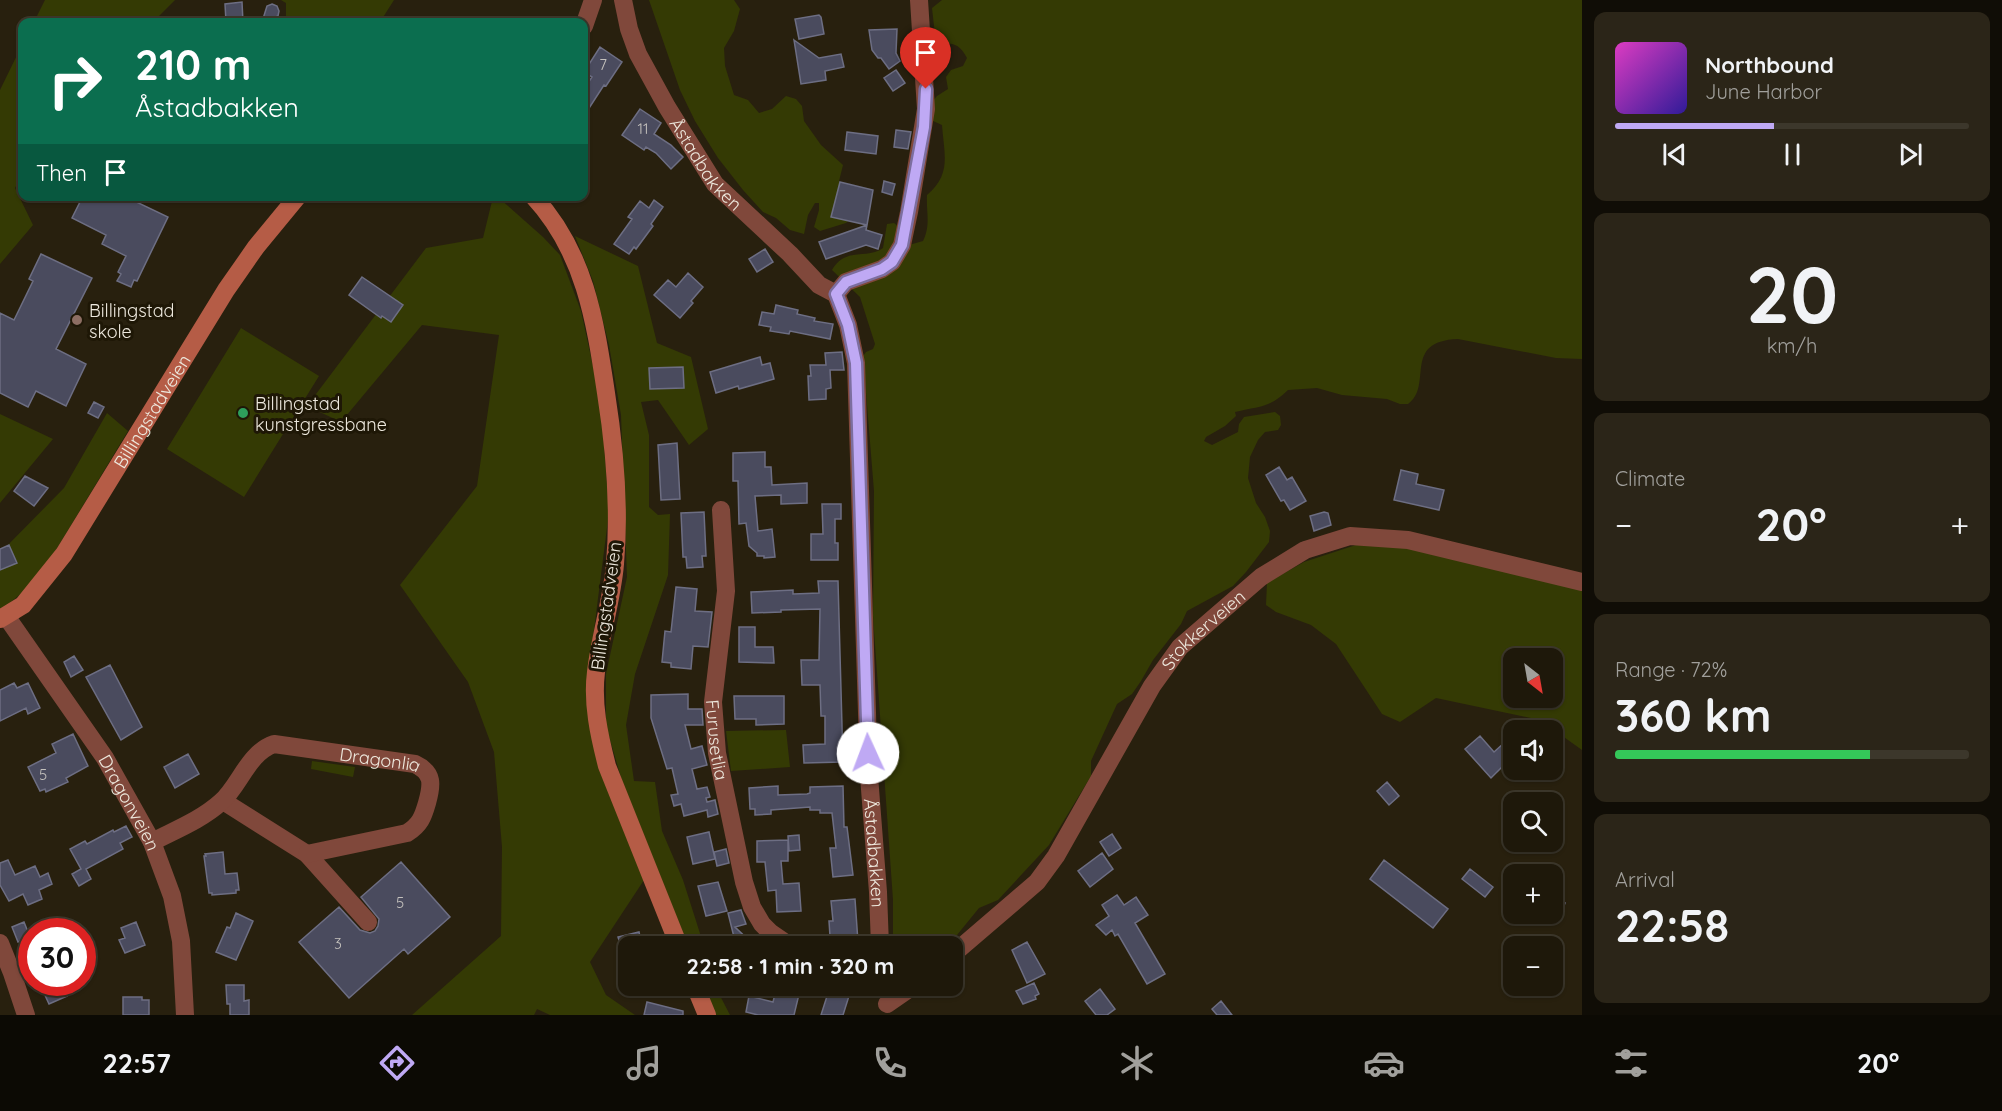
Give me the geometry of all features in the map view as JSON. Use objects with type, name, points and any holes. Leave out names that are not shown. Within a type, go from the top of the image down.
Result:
[{"type":"main road","name":"Billingstadveien","points":[[3,618],[23,605],[64,554],[226,290],[256,247],[294,201]]},
{"type":"main road","name":"Billingstadveien","points":[[538,201],[551,216],[571,249],[589,295],[599,342],[614,443],[617,508],[615,566],[595,683],[597,716],[602,743],[608,766],[675,936]]},
{"type":"main road","points":[[699,996],[707,1015]]},
{"type":"street","points":[[587,18],[593,0]]},
{"type":"street","name":"Åstadbakken","points":[[623,0],[629,29],[638,54],[667,107],[715,184],[790,254],[819,285],[836,294],[848,325],[856,363],[869,776],[880,936]]},
{"type":"street","points":[[836,294],[846,282],[882,269],[892,262],[902,245],[926,109],[919,0]]},
{"type":"street","name":"Furusetlia","points":[[721,510],[726,591],[713,702],[717,753],[744,882],[752,907],[762,924],[775,936]]},
{"type":"street","name":"Stokkerveien","points":[[963,946],[1037,882],[1056,856],[1152,686],[1180,647],[1261,577],[1305,550],[1350,536],[1408,540],[1582,582]]},
{"type":"street","name":"Dragonveien","points":[[3,618],[105,758],[152,842],[172,896],[181,941],[185,1015]]},
{"type":"street","name":"Dragonlia","points":[[152,842],[208,813],[223,801],[259,752],[274,744],[415,764],[427,772],[432,786],[423,817],[415,828],[407,833],[307,854]]},
{"type":"street","points":[[223,801],[307,854],[368,922]]},
{"type":"street","points":[[0,943],[26,1015]]},
{"type":"street","points":[[887,1009],[902,996]]},
{"type":"green space","points":[[45,0],[175,0],[158,18],[36,18]]},
{"type":"green space","points":[[281,0],[394,0],[383,18],[286,18],[286,3]]},
{"type":"green space","points":[[649,0],[734,0],[740,9],[734,31],[724,48],[725,66],[734,95],[748,100],[759,113],[772,109],[786,96],[796,99],[802,106],[804,121],[821,145],[843,165],[839,181],[839,197],[855,214],[846,223],[820,231],[814,227],[819,210],[819,203],[815,203],[808,215],[804,234],[790,230],[776,218],[763,212],[743,190],[718,158],[695,121],[680,90]]},
{"type":"green space","points":[[942,0],[1582,0],[1582,359],[1556,358],[1458,339],[1430,347],[1421,366],[1419,387],[1408,404],[1400,404],[1387,399],[1342,395],[1317,388],[1288,390],[1270,403],[1235,412],[1236,416],[1225,426],[1206,437],[1204,441],[1212,445],[1238,432],[1239,424],[1244,417],[1275,412],[1280,416],[1281,425],[1278,430],[1265,432],[1258,440],[1250,457],[1248,478],[1256,503],[1270,531],[1269,542],[1233,586],[1187,611],[1181,624],[1153,660],[1132,694],[1117,704],[1091,761],[1091,776],[1049,845],[998,900],[979,908],[956,936],[893,936],[893,900],[873,616],[874,491],[863,356],[873,349],[875,344],[860,297],[832,270],[844,258],[883,248],[887,224],[894,223],[899,227],[909,245],[923,241],[928,224],[927,195],[940,179],[945,154],[942,125],[922,116],[937,96],[948,89],[946,77],[951,70],[963,66],[967,58],[958,46],[946,43],[936,44],[932,8]]},
{"type":"green space","points":[[18,53],[18,182],[15,188],[18,201],[21,201],[33,225],[0,264],[0,90]]},
{"type":"green space","points":[[492,201],[502,201],[560,255],[581,311],[601,403],[609,512],[589,669],[644,880],[590,962],[606,995],[635,1015],[550,1015],[537,1009],[534,1015],[412,1015],[501,936],[502,847],[494,752],[468,682],[400,585],[477,486],[499,335],[422,325],[341,422],[307,406],[426,248],[483,238]]},
{"type":"green space","points":[[575,236],[638,266],[657,343],[691,357],[708,429],[689,445],[658,400],[641,402],[649,435],[649,507],[658,515],[670,514],[668,575],[635,674],[626,725],[634,781],[655,782],[662,831],[683,880],[701,936],[684,936],[622,781],[606,726],[606,674],[627,577],[621,415],[609,345],[593,281]]},
{"type":"green space","name":"Billingstad kunstgressbane","points":[[241,328],[319,376],[244,497],[167,449]]},
{"type":"green space","points":[[107,413],[128,431],[35,582],[0,611],[0,553],[64,488]]},
{"type":"green space","points":[[0,414],[53,439],[0,503]]},
{"type":"green space","points":[[1362,543],[1413,549],[1582,587],[1582,750],[1563,736],[1563,720],[1540,720],[1436,698],[1400,722],[1382,714],[1336,644],[1311,625],[1276,612],[1266,605],[1267,583],[1304,562]]},
{"type":"green space","points":[[786,730],[790,767],[731,771],[726,731]]},
{"type":"green space","points":[[312,761],[355,767],[353,777],[311,769]]},
{"type":"green space","points":[[708,996],[720,996],[730,1015],[716,1015]]},
{"type":"building","points":[[242,2],[243,18],[226,18],[225,4]]},
{"type":"building","points":[[272,4],[277,6],[278,16],[263,18],[267,6]]},
{"type":"building","points":[[819,15],[824,34],[799,39],[795,19]]},
{"type":"building","points":[[897,29],[896,53],[900,61],[889,69],[872,50],[869,30]]},
{"type":"building","points":[[794,40],[819,58],[841,54],[844,67],[825,71],[826,80],[801,84]]},
{"type":"building","points":[[600,47],[622,62],[588,110],[588,83],[592,77],[588,74],[588,66]]},
{"type":"building","points":[[896,70],[905,83],[893,91],[884,78]]},
{"type":"building","points":[[640,109],[661,123],[654,134],[671,145],[683,157],[671,169],[656,153],[646,147],[644,150],[622,135]]},
{"type":"building","points":[[896,130],[911,132],[908,149],[894,147]]},
{"type":"building","points":[[847,132],[878,136],[876,154],[845,150]]},
{"type":"building","points":[[884,181],[895,184],[892,195],[882,192]]},
{"type":"building","points":[[840,182],[873,190],[867,225],[831,217]]},
{"type":"building","points":[[654,200],[663,207],[651,224],[653,226],[636,249],[634,247],[629,254],[614,244],[632,219],[628,217],[640,201],[649,208]]},
{"type":"building","points":[[80,201],[134,201],[168,217],[137,281],[134,280],[131,287],[117,281],[121,274],[118,272],[126,256],[102,244],[106,235],[72,218]]},
{"type":"building","points":[[867,225],[866,230],[882,235],[878,249],[866,245],[826,259],[819,242]]},
{"type":"building","points":[[765,249],[773,262],[757,272],[749,259]]},
{"type":"building","points":[[41,254],[92,278],[56,349],[86,364],[66,406],[36,391],[28,407],[0,393],[0,313],[14,320],[33,281],[29,279]]},
{"type":"building","points":[[688,273],[703,287],[680,318],[654,295],[668,280],[676,287]]},
{"type":"building","points":[[362,277],[403,305],[391,322],[382,316],[381,318],[349,295]]},
{"type":"building","points":[[776,305],[798,310],[797,314],[815,318],[814,321],[833,324],[830,339],[790,331],[789,334],[770,331],[771,327],[759,325],[762,312],[774,314]]},
{"type":"building","points":[[842,352],[844,370],[830,370],[831,388],[826,389],[826,399],[809,400],[810,365],[826,365],[825,353]]},
{"type":"building","points":[[760,357],[762,365],[770,363],[774,379],[716,393],[710,372]]},
{"type":"building","points":[[683,367],[684,388],[650,389],[649,368]]},
{"type":"building","points":[[94,402],[104,407],[98,418],[88,413]]},
{"type":"building","points":[[677,443],[680,499],[661,500],[658,445]]},
{"type":"building","points":[[765,452],[765,467],[771,467],[772,485],[807,483],[807,503],[781,504],[781,495],[755,496],[758,531],[772,529],[775,557],[764,558],[764,556],[757,556],[757,553],[749,546],[746,523],[739,524],[738,481],[733,481],[733,453]]},
{"type":"building","points":[[1279,467],[1287,480],[1292,477],[1306,501],[1290,510],[1284,500],[1281,501],[1266,475]]},
{"type":"building","points":[[1401,470],[1418,474],[1416,484],[1444,490],[1439,510],[1394,500]]},
{"type":"building","points":[[25,476],[48,488],[34,506],[14,491]]},
{"type":"building","points":[[822,504],[841,504],[841,519],[835,519],[838,560],[811,560],[811,534],[823,534]]},
{"type":"building","points":[[704,512],[706,556],[702,556],[703,567],[687,568],[686,557],[683,557],[681,513]]},
{"type":"building","points":[[1328,513],[1331,525],[1314,531],[1310,516]]},
{"type":"building","points":[[9,545],[17,563],[0,570],[0,549]]},
{"type":"building","points":[[818,581],[838,581],[843,762],[804,763],[803,745],[825,744],[825,716],[821,716],[820,685],[802,685],[801,660],[819,660],[820,609],[752,613],[751,592],[793,590],[793,594],[819,593]]},
{"type":"building","points":[[676,587],[697,589],[695,611],[712,612],[708,647],[693,646],[691,669],[671,667],[671,663],[662,662],[665,631],[671,632]]},
{"type":"building","points":[[739,627],[755,627],[755,647],[773,647],[774,663],[739,662]]},
{"type":"building","points":[[74,656],[83,670],[71,677],[64,662]]},
{"type":"building","points":[[110,665],[142,727],[121,740],[86,677]]},
{"type":"building","points":[[14,683],[17,688],[28,683],[40,708],[28,714],[26,708],[0,721],[0,690]]},
{"type":"building","points":[[688,694],[688,709],[702,709],[703,725],[685,725],[691,749],[702,746],[707,765],[692,769],[697,789],[707,787],[710,797],[706,798],[707,802],[715,800],[718,814],[708,817],[707,810],[684,816],[681,804],[674,806],[671,795],[678,794],[672,768],[667,769],[651,718],[651,695]]},
{"type":"building","points":[[734,696],[784,696],[784,724],[756,725],[756,719],[735,719]]},
{"type":"building","points":[[73,734],[88,766],[66,778],[68,782],[46,792],[45,789],[40,791],[28,767],[56,753],[52,744]]},
{"type":"building","points":[[1480,736],[1494,752],[1503,744],[1503,766],[1491,778],[1465,749]]},
{"type":"building","points":[[188,754],[199,774],[175,788],[164,767]]},
{"type":"building","points":[[1387,782],[1399,796],[1389,805],[1377,791]]},
{"type":"building","points":[[778,786],[778,795],[807,794],[810,793],[810,787],[843,786],[844,827],[847,827],[853,875],[833,877],[830,848],[836,848],[832,813],[820,813],[820,810],[810,810],[810,807],[771,810],[771,814],[755,815],[755,809],[750,809],[749,788]]},
{"type":"building","points":[[126,826],[132,837],[120,843],[123,849],[86,869],[91,879],[79,886],[72,874],[81,869],[70,849],[85,841],[87,844],[113,830],[114,832]]},
{"type":"building","points":[[709,832],[715,859],[693,864],[687,837]]},
{"type":"building","points":[[1112,834],[1121,848],[1109,856],[1100,842]]},
{"type":"building","points":[[799,835],[800,850],[789,851],[788,836]]},
{"type":"building","points":[[788,840],[788,861],[781,861],[783,884],[799,883],[801,911],[777,912],[776,890],[768,891],[765,862],[757,862],[757,841]]},
{"type":"building","points":[[726,849],[729,863],[717,866],[714,852]]},
{"type":"building","points":[[223,852],[225,874],[237,873],[239,890],[236,890],[236,893],[212,895],[209,893],[204,856]]},
{"type":"building","points":[[1102,853],[1113,869],[1090,887],[1078,871]]},
{"type":"building","points":[[8,860],[15,875],[35,866],[40,877],[48,873],[52,884],[39,890],[42,899],[28,905],[23,894],[9,901],[0,885],[0,863]]},
{"type":"building","points":[[1384,860],[1448,909],[1433,928],[1370,879]]},
{"type":"building","points":[[401,862],[450,917],[408,954],[404,949],[349,998],[299,942],[339,907],[360,930],[370,933],[375,931],[379,919],[361,897]]},
{"type":"building","points":[[1470,869],[1493,887],[1485,897],[1462,879]]},
{"type":"building","points":[[718,882],[727,911],[706,916],[698,886]]},
{"type":"building","points":[[1117,895],[1124,905],[1136,897],[1148,915],[1135,923],[1165,974],[1147,984],[1118,934],[1115,936],[1112,930],[1106,935],[1096,925],[1109,916],[1102,905]]},
{"type":"building","points":[[855,899],[858,936],[830,936],[829,921],[833,921],[831,901]]},
{"type":"building","points":[[741,910],[746,924],[735,927],[744,936],[734,936],[728,913]]},
{"type":"building","points":[[236,913],[253,921],[236,960],[216,952]]},
{"type":"building","points":[[136,922],[145,945],[125,953],[119,940],[125,938],[121,928]]},
{"type":"building","points":[[18,924],[18,942],[12,927]]},
{"type":"building","points":[[639,932],[640,936],[622,936]]},
{"type":"building","points":[[1027,942],[1045,974],[1027,983],[1012,950]]},
{"type":"building","points":[[1034,983],[1039,994],[1035,996],[1036,999],[1023,1004],[1016,991]]},
{"type":"building","points":[[226,985],[244,985],[244,1001],[249,1000],[249,1015],[230,1015]]},
{"type":"building","points":[[1100,989],[1115,1009],[1107,1015],[1096,1015],[1085,1001]]},
{"type":"building","points":[[45,996],[67,996],[49,1004]]},
{"type":"building","points":[[749,996],[773,1002],[774,996],[799,996],[794,1015],[758,1015],[746,1012]]},
{"type":"building","points":[[827,996],[849,996],[843,1015],[821,1015]]},
{"type":"building","points":[[123,997],[142,997],[142,1000],[149,1000],[149,1015],[123,1015]]},
{"type":"building","points":[[1221,1001],[1232,1015],[1217,1015],[1212,1009]]},
{"type":"building","points":[[647,1002],[683,1011],[683,1015],[644,1015]]},
{"type":"place","name":"Billingstad skole","points":[[77,320]]},
{"type":"place","name":"Billingstad kunstgressbane","points":[[243,413]]},
{"type":"route","points":[[868,753],[856,424],[856,363],[848,325],[836,294],[846,282],[882,269],[892,262],[902,245],[924,127],[926,89]]}]
